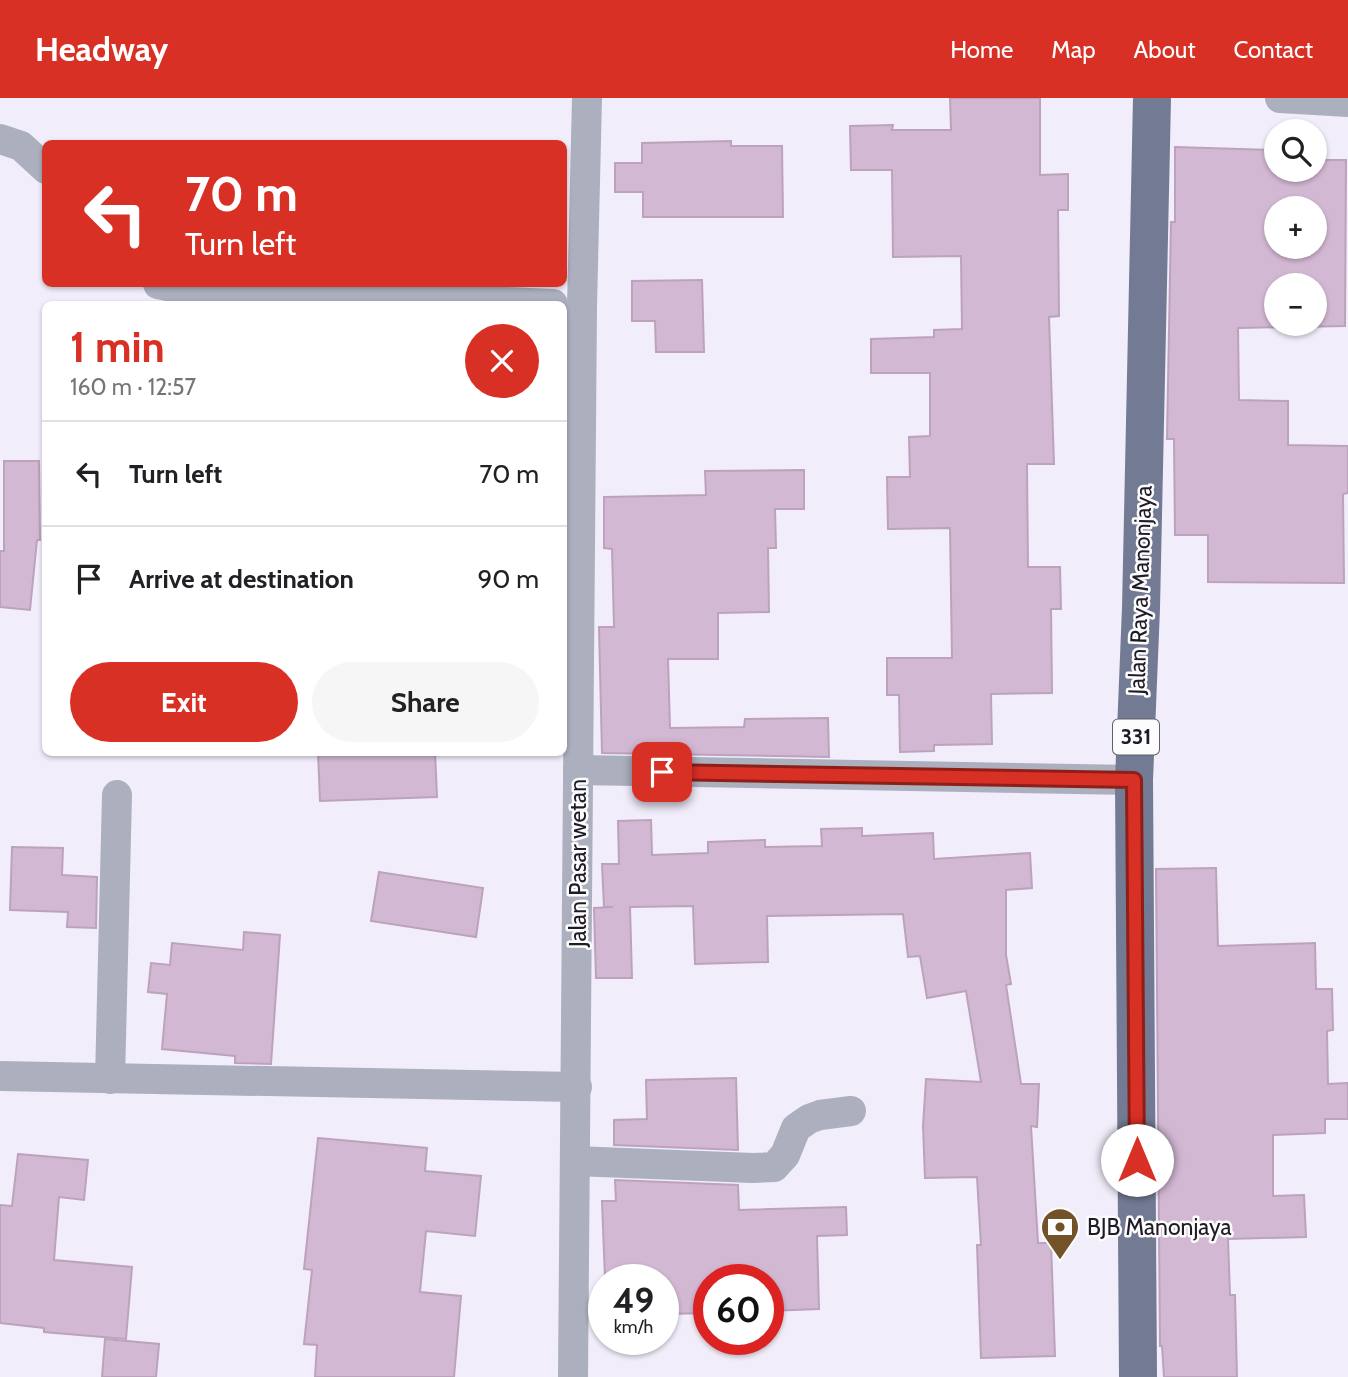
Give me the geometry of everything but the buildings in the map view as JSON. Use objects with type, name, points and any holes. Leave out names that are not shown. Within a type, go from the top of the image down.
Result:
[{"type":"main road","name":"Jalan Raya Manonjaya","points":[[1138,1377],[1134,780],[1141,608],[1152,98]]},
{"type":"street","name":"Jalan Pasar wetan","points":[[566,301],[587,98]]},
{"type":"street","points":[[1280,98],[1348,102]]},
{"type":"street","points":[[0,139],[21,146],[42,165]]},
{"type":"street","points":[[168,287],[473,301]]},
{"type":"street","name":"Jalan Pasar wetan","points":[[567,344],[578,770],[573,1377]]},
{"type":"street","points":[[578,770],[1134,780]]},
{"type":"street","points":[[110,1079],[117,794]]},
{"type":"street","points":[[0,1076],[577,1087]]},
{"type":"street","points":[[575,1161],[774,1167],[785,1155],[796,1128],[802,1123],[820,1115],[850,1111]]},
{"type":"place","name":"BJB Manonjaya","points":[[1060,1261]]},
{"type":"route","points":[[662,772],[1134,780],[1137,1160]]}]
